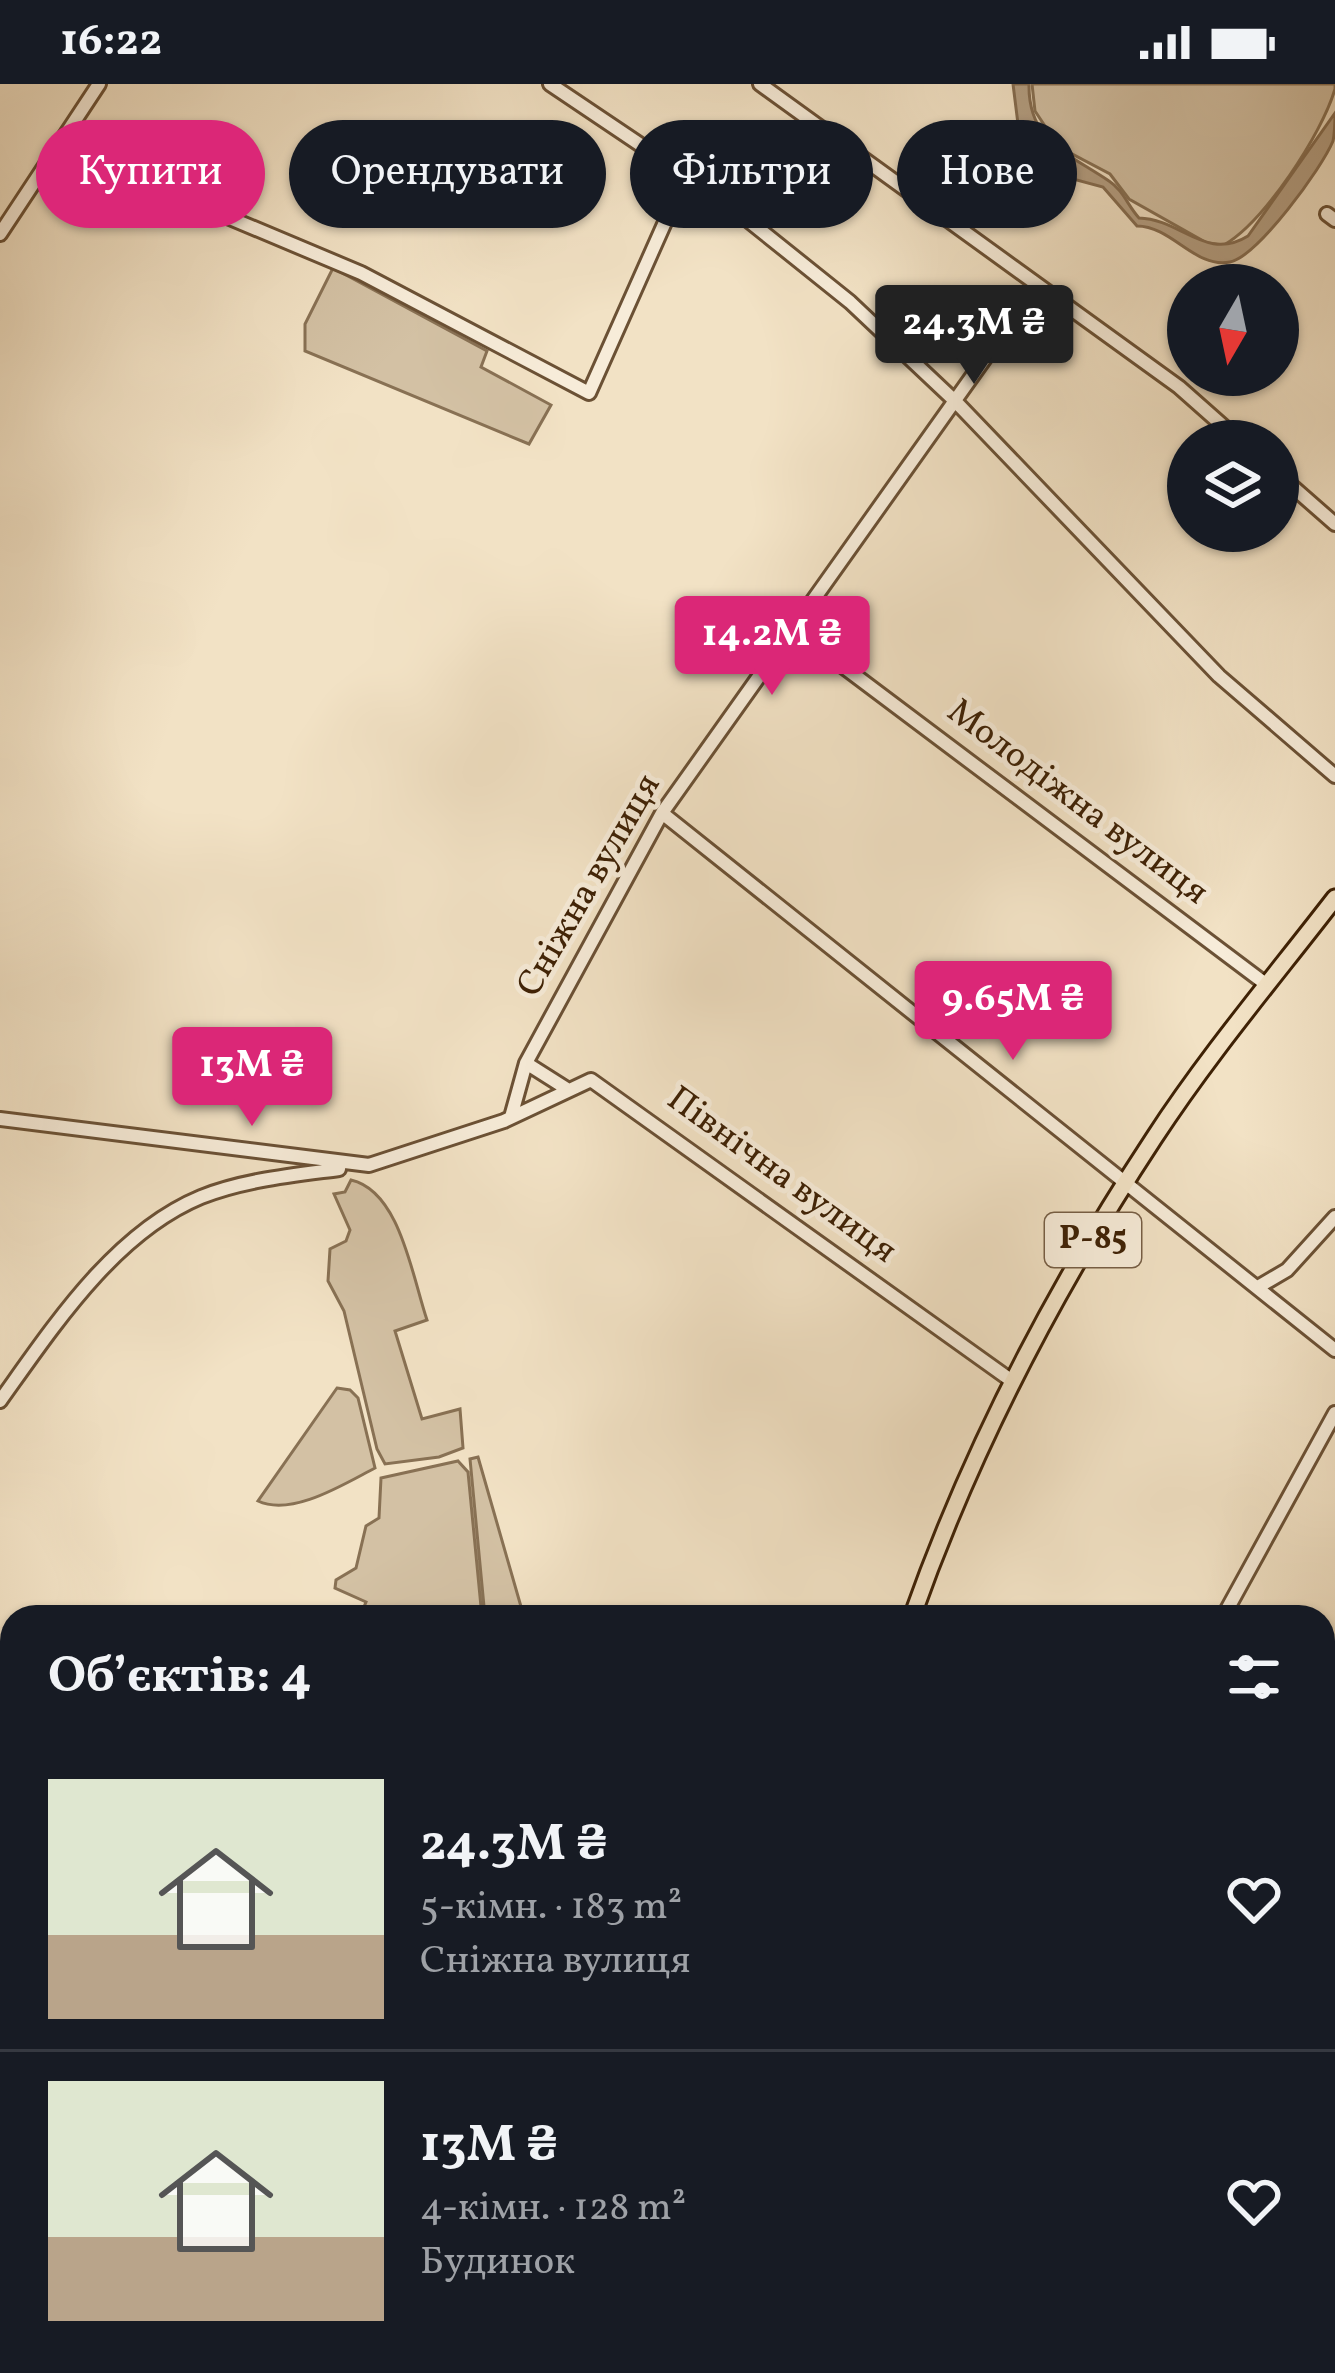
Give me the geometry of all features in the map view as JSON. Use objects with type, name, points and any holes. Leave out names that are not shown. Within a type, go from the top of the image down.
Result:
[{"type":"main road","name":"Р-85","points":[[917,1605],[1012,1381],[1126,1183],[1335,898]]},
{"type":"street","points":[[77,120],[99,84]]},
{"type":"street","points":[[550,84],[630,138]]},
{"type":"street","points":[[760,84],[1179,387],[1216,420]]},
{"type":"street","points":[[0,234],[36,183]]},
{"type":"street","points":[[255,228],[348,267],[589,393],[662,228]]},
{"type":"street","points":[[754,228],[850,302],[956,402],[1219,676],[1335,776]]},
{"type":"street","name":"Сніжна вулиця","points":[[507,1119],[526,1063],[662,813],[1037,285]]},
{"type":"street","points":[[1299,492],[1335,524]]},
{"type":"street","name":"Молодіжна вулиця","points":[[792,628],[1268,985]]},
{"type":"street","points":[[662,813],[1335,1350]]},
{"type":"street","points":[[526,1063],[567,1089]]},
{"type":"street","name":"Північна вулиця","points":[[567,1089],[591,1080],[607,1087],[1012,1381]]},
{"type":"street","points":[[0,1401],[56,1323],[135,1239],[201,1197],[283,1177],[369,1165],[507,1119],[567,1089]]},
{"type":"street","points":[[0,1119],[369,1165]]},
{"type":"street","points":[[1258,1287],[1287,1270],[1335,1217]]},
{"type":"street","points":[[1230,1605],[1335,1413]]},
{"type":"shaded area","points":[[1013,84],[1029,84],[1035,120],[1018,120]]},
{"type":"shaded area","points":[[1032,84],[1335,84],[1318,129],[1290,175],[1240,234],[1224,245],[1207,243],[1129,199],[1110,174],[1077,157],[1077,120],[1041,120],[1035,111]]},
{"type":"shaded area","points":[[1335,113],[1334,138],[1316,170],[1272,228],[1230,262],[1206,259],[1161,233],[1137,226],[1103,187],[1077,180],[1077,161],[1114,185],[1139,218],[1206,242],[1233,243],[1248,236]]},
{"type":"shaded area","points":[[333,268],[487,351],[481,367],[551,405],[529,444],[305,351],[305,324]]},
{"type":"shaded area","points":[[351,1180],[368,1187],[381,1200],[409,1259],[427,1320],[395,1331],[422,1419],[460,1409],[463,1448],[439,1457],[385,1464],[377,1449],[344,1311],[328,1281],[330,1249],[346,1241],[350,1230],[334,1194],[345,1192]]},
{"type":"shaded area","points":[[337,1388],[350,1390],[358,1398],[375,1468],[302,1502],[272,1505],[258,1501]]},
{"type":"shaded area","points":[[478,1457],[521,1605],[484,1605],[470,1459]]},
{"type":"shaded area","points":[[458,1461],[468,1472],[481,1605],[365,1605],[335,1588],[336,1580],[356,1568],[366,1526],[379,1518],[381,1478]]}]
